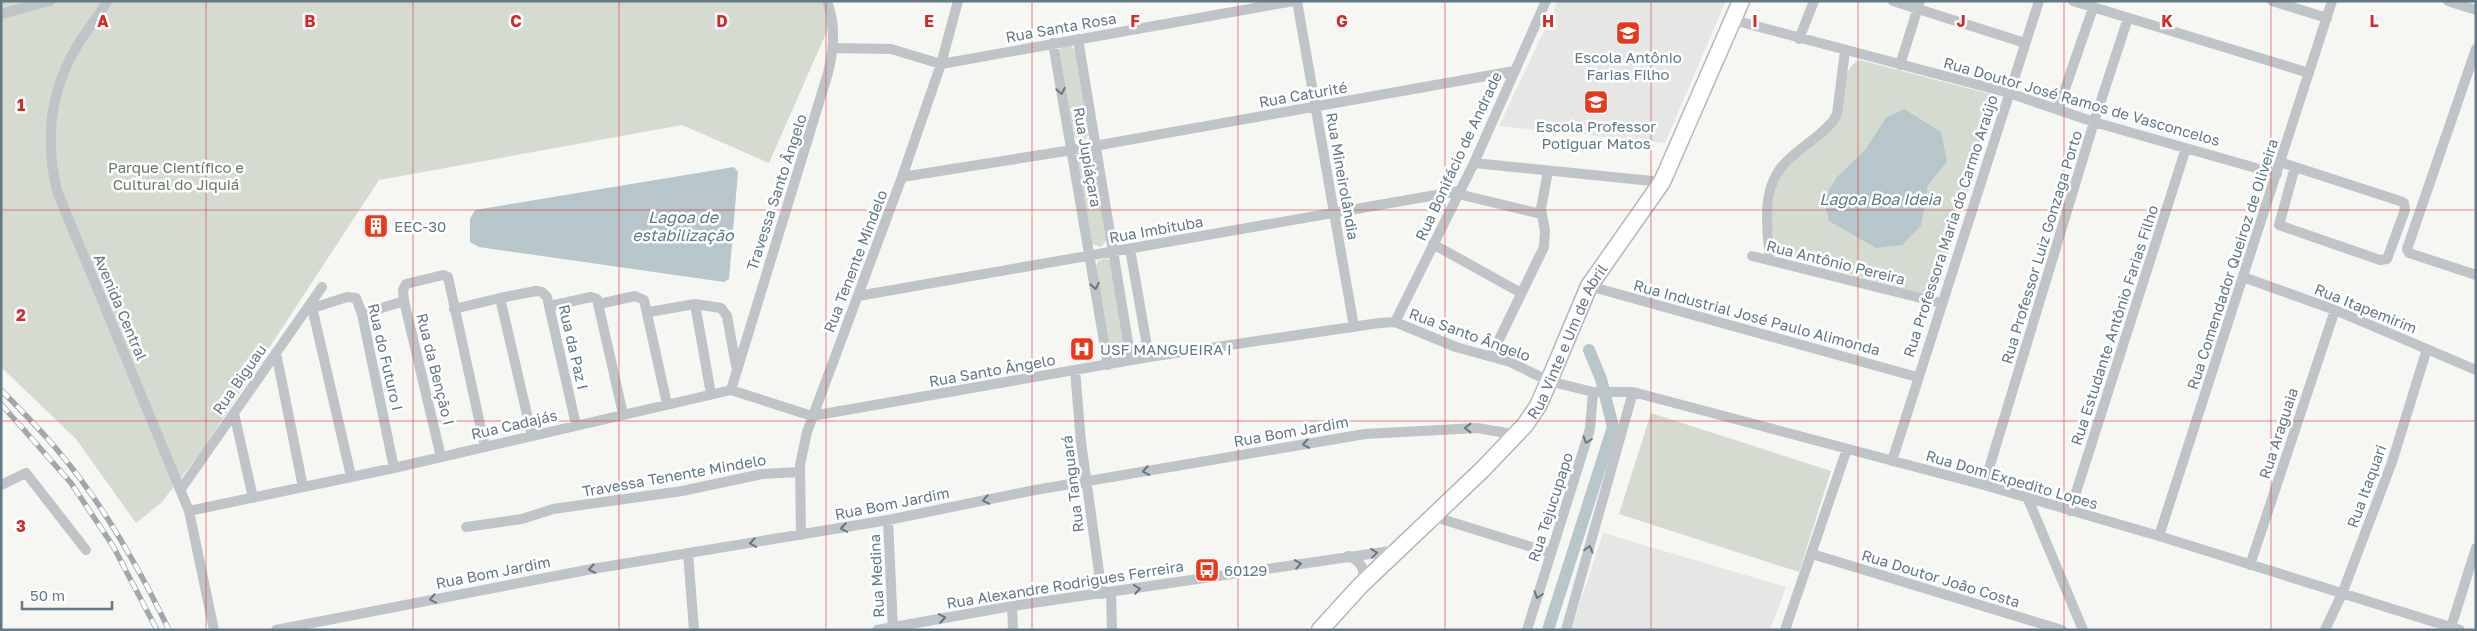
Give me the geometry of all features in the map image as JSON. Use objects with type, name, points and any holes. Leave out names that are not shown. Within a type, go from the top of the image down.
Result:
[{"type":"main road","name":"Rua Vinte e Um de Abril","points":[[1320,630],[1361,585],[1435,516],[1514,438],[1538,406],[1589,286],[1662,182],[1740,1]]},
{"type":"street","points":[[1,14],[50,1]]},
{"type":"street","name":"Avenida Central","points":[[107,1],[76,46],[57,91],[50,127],[52,171],[57,191],[189,511],[214,630]]},
{"type":"street","name":"Travessa Santo Ângelo","points":[[731,390],[736,369],[818,113],[834,48],[833,24],[827,1]]},
{"type":"street","name":"Rua Tenente Mindelo","points":[[801,535],[800,472],[802,453],[812,416],[902,177],[941,64],[958,1]]},
{"type":"street","name":"Rua Santa Rosa","points":[[834,48],[891,49],[941,64],[1295,1]]},
{"type":"street","name":"Rua Mineirolândia","points":[[1295,1],[1316,107],[1354,327]]},
{"type":"street","name":"Rua Bonifácio de Andrade","points":[[1394,322],[1474,163],[1546,1]]},
{"type":"street","points":[[1799,39],[1814,1]]},
{"type":"street","points":[[1893,1],[1918,5],[2025,43]]},
{"type":"street","name":"Rua Professora Maria do Carmo Araújo","points":[[1892,461],[1917,377],[2039,1]]},
{"type":"street","points":[[2073,1],[2309,73]]},
{"type":"street","points":[[2272,1],[2327,18]]},
{"type":"street","name":"Rua Comendador Queiroz de Oliveira","points":[[2159,536],[2332,1]]},
{"type":"street","points":[[2456,2],[2476,10]]},
{"type":"street","points":[[1900,65],[1918,5]]},
{"type":"street","points":[[2058,110],[2093,8]]},
{"type":"street","name":"Rua Professor Luiz Gonzaga Porto","points":[[1984,485],[2094,122],[2128,18]]},
{"type":"street","name":"Rua Doutor José Ramos de Vasconcelos","points":[[1733,20],[2009,93],[2094,122],[2277,174]]},
{"type":"street","name":"Rua Jupiáçara","points":[[1078,39],[1131,360]]},
{"type":"street","name":"Rua Jupiáçara","points":[[1052,43],[1108,365]]},
{"type":"street","points":[[2476,49],[2407,249],[2409,253],[2476,275]]},
{"type":"street","points":[[1770,260],[1767,206],[1772,184],[1786,162],[1834,121],[1837,114],[1845,51]]},
{"type":"street","name":"Rua Caturité","points":[[1072,150],[1096,144],[1514,71]]},
{"type":"street","name":"Rua Estudante Antônio Farias Filho","points":[[2070,511],[2186,148]]},
{"type":"street","points":[[902,177],[1072,150]]},
{"type":"street","points":[[2280,162],[2296,167],[2404,203],[2405,210],[2387,259],[2380,260],[2279,225],[2296,167]]},
{"type":"street","points":[[1474,163],[1662,182]]},
{"type":"street","points":[[1491,356],[1544,247],[1546,231],[1541,214],[1541,198],[1548,171]]},
{"type":"street","points":[[1459,193],[1541,214]]},
{"type":"street","name":"Rua Imbituba","points":[[858,296],[1334,212],[1459,193]]},
{"type":"street","points":[[1433,244],[1521,293]]},
{"type":"street","points":[[1130,248],[1149,357]]},
{"type":"street","name":"Rua Antônio Pereira","points":[[1752,256],[1941,303]]},
{"type":"street","points":[[404,302],[403,290],[406,284],[443,275],[448,277],[485,447]]},
{"type":"street","name":"Rua Itapemirim","points":[[2243,277],[2335,310],[2476,370]]},
{"type":"street","name":"Rua Industrial José Paulo Alimonda","points":[[1589,286],[1917,377]]},
{"type":"street","name":"Rua Biguau","points":[[181,489],[312,305],[322,287]]},
{"type":"street","name":"Rua da Paz I","points":[[500,298],[539,291],[545,294],[550,306],[576,425]]},
{"type":"street","name":"Rua do Futuro I","points":[[312,305],[351,296],[356,298],[362,314],[394,468]]},
{"type":"street","points":[[550,306],[591,297],[597,301],[638,296],[644,300],[649,312],[667,404]]},
{"type":"street","points":[[454,309],[500,298],[532,436]]},
{"type":"street","points":[[597,301],[623,414]]},
{"type":"street","name":"Rua da Benção I","points":[[362,314],[404,302],[441,457]]},
{"type":"street","points":[[695,304],[711,394]]},
{"type":"street","points":[[649,312],[695,304],[716,306],[725,312],[736,369]]},
{"type":"street","points":[[312,305],[351,476]]},
{"type":"street","name":"Rua Araguaia","points":[[2250,565],[2335,310]]},
{"type":"street","name":"Rua Santo Ângelo","points":[[731,390],[812,416],[1149,357],[1394,322],[1456,347],[1510,362],[1549,381]]},
{"type":"street","name":"Rua Itaquari","points":[[2325,630],[2342,594],[2392,462],[2428,350]]},
{"type":"street","points":[[276,353],[303,486]]},
{"type":"street","name":"Rua Tanguará","points":[[1075,370],[1087,482],[1112,630]]},
{"type":"street","name":"Rua Dom Expedito Lopes","points":[[1549,381],[1596,392],[1633,392],[1984,485],[2159,536],[2456,628]]},
{"type":"street","name":"Rua Cadajás","points":[[189,511],[394,468],[731,390]]},
{"type":"street","name":"Rua Tejucupapo","points":[[1527,630],[1590,429],[1596,392]]},
{"type":"street","points":[[1566,630],[1633,392]]},
{"type":"street","points":[[234,413],[253,498]]},
{"type":"street","name":"Rua Bom Jardim","points":[[276,630],[592,569],[888,520],[1087,482],[1365,434],[1477,428],[1507,433],[1514,438]]},
{"type":"street","points":[[1785,630],[1847,450]]},
{"type":"street","name":"Travessa Tenente Mindelo","points":[[466,527],[522,519],[553,509],[687,490],[741,477],[800,472]]},
{"type":"street","points":[[1,485],[26,473],[86,550]]},
{"type":"street","points":[[2028,499],[2083,630]]},
{"type":"street","points":[[1435,516],[1551,553]]},
{"type":"street","name":"Rua Medina","points":[[888,520],[893,628]]},
{"type":"street","name":"Rua Alexandre Rodrigues Ferreira","points":[[877,630],[1012,606],[1401,548]]},
{"type":"street","points":[[2456,628],[2476,548]]},
{"type":"street","points":[[688,553],[694,630]]},
{"type":"street","name":"Rua Doutor João Costa","points":[[1812,554],[2062,630]]},
{"type":"street","points":[[1347,556],[1359,562],[1363,568],[1361,585]]},
{"type":"street","points":[[1012,606],[1013,630]]},
{"type":"shaded area","points":[[1558,1],[1726,1],[1665,143],[1499,126]]},
{"type":"shaded area","name":"USF MANGUEIRA I","points":[[1093,339],[1096,353],[1071,358],[1069,344]]},
{"type":"shaded area","points":[[1603,533],[1786,587],[1770,630],[1571,630]]},
{"type":"green space","name":"Parque Científico e Cultural do Jiquiá","points":[[1,1],[821,1],[831,22],[769,163],[682,125],[379,180],[199,455],[161,503],[136,523],[76,439],[1,367]]},
{"type":"green space","points":[[1063,46],[1071,46],[1075,49],[1089,134],[1086,139],[1081,141],[1074,136],[1059,50]]},
{"type":"green space","points":[[1860,60],[1990,94],[1995,104],[1938,287],[1931,296],[1784,256],[1777,247],[1773,236],[1772,210],[1774,196],[1783,172],[1798,155],[1824,137],[1831,124],[1843,81],[1853,64]]},
{"type":"green space","points":[[1087,151],[1092,154],[1108,239],[1101,247],[1092,244],[1078,158],[1079,153]]},
{"type":"green space","points":[[1106,258],[1111,261],[1125,350],[1119,353],[1112,351],[1110,347],[1096,266],[1098,261]]},
{"type":"green space","points":[[1651,413],[1831,471],[1799,572],[1619,514]]},
{"type":"water","name":"Lagoa Boa Ideia","points":[[1904,109],[1941,132],[1947,162],[1928,185],[1921,226],[1902,245],[1876,248],[1829,221],[1824,198],[1837,177],[1865,150],[1886,118]]},
{"type":"water","name":"Lagoa de estabilização","points":[[734,167],[738,172],[729,279],[724,282],[479,247],[470,242],[470,219],[475,210]]},
{"type":"waterway","points":[[1548,630],[1613,427],[1601,379],[1589,350]]},
{"type":"railway","points":[[1,390],[52,444],[91,493],[133,560],[169,630]]},
{"type":"railway","points":[[1,404],[71,483],[113,546],[157,630]]},
{"type":"place","name":"Escola Antônio Farias Filho","points":[[1628,33]]},
{"type":"place","name":"Escola Professor Potiguar Matos","points":[[1596,102]]},
{"type":"place","name":"EEC-30","points":[[376,226]]},
{"type":"place","name":"USF MANGUEIRA I","points":[[1082,349]]},
{"type":"place","name":"60129","points":[[1207,570]]}]
